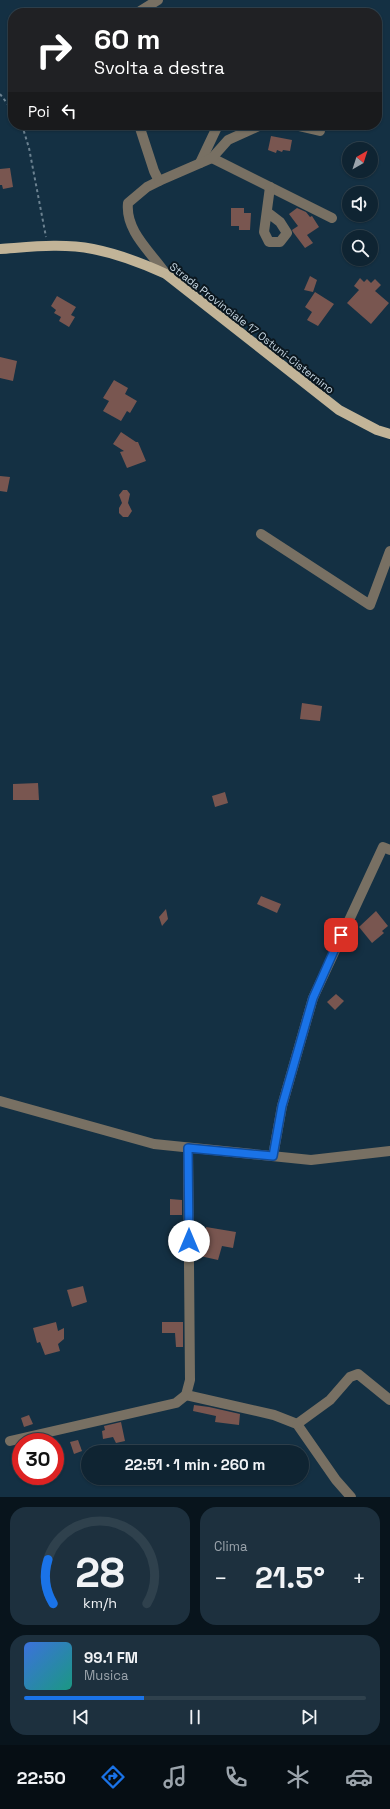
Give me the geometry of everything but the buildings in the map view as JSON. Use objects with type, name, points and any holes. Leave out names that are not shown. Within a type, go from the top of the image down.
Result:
[{"type":"main road","name":"Strada Provinciale 17 Ostuni-Cisternino","points":[[0,248],[48,246],[92,249],[133,259],[166,274],[339,410],[377,430],[390,434]]},
{"type":"street","points":[[145,8],[158,0]]},
{"type":"street","points":[[141,130],[154,171],[159,181]]},
{"type":"street","points":[[200,163],[216,130]]},
{"type":"street","points":[[166,274],[142,242],[129,221],[127,209],[128,203],[147,187],[212,158],[228,140],[250,130]]},
{"type":"street","points":[[316,130],[320,131]]},
{"type":"street","points":[[212,158],[332,218]]},
{"type":"street","points":[[267,212],[270,187]]},
{"type":"street","points":[[261,534],[370,605],[390,551]]},
{"type":"street","points":[[273,1156],[284,1098],[313,998],[383,847],[390,850]]},
{"type":"street","points":[[0,1101],[154,1144],[311,1160],[390,1150]]},
{"type":"street","points":[[10,1441],[176,1404],[186,1395],[190,1380],[188,1148]]},
{"type":"street","points":[[298,1424],[330,1400],[350,1377],[358,1374],[390,1400]]},
{"type":"street","points":[[186,1395],[274,1415],[298,1424],[336,1480],[351,1497]]},
{"type":"path","points":[[0,94],[8,104]]},
{"type":"path","points":[[24,130],[30,148],[48,246]]},
{"type":"route","points":[[189,1241],[188,1148],[273,1156],[282,1106],[313,998],[341,935]]}]
